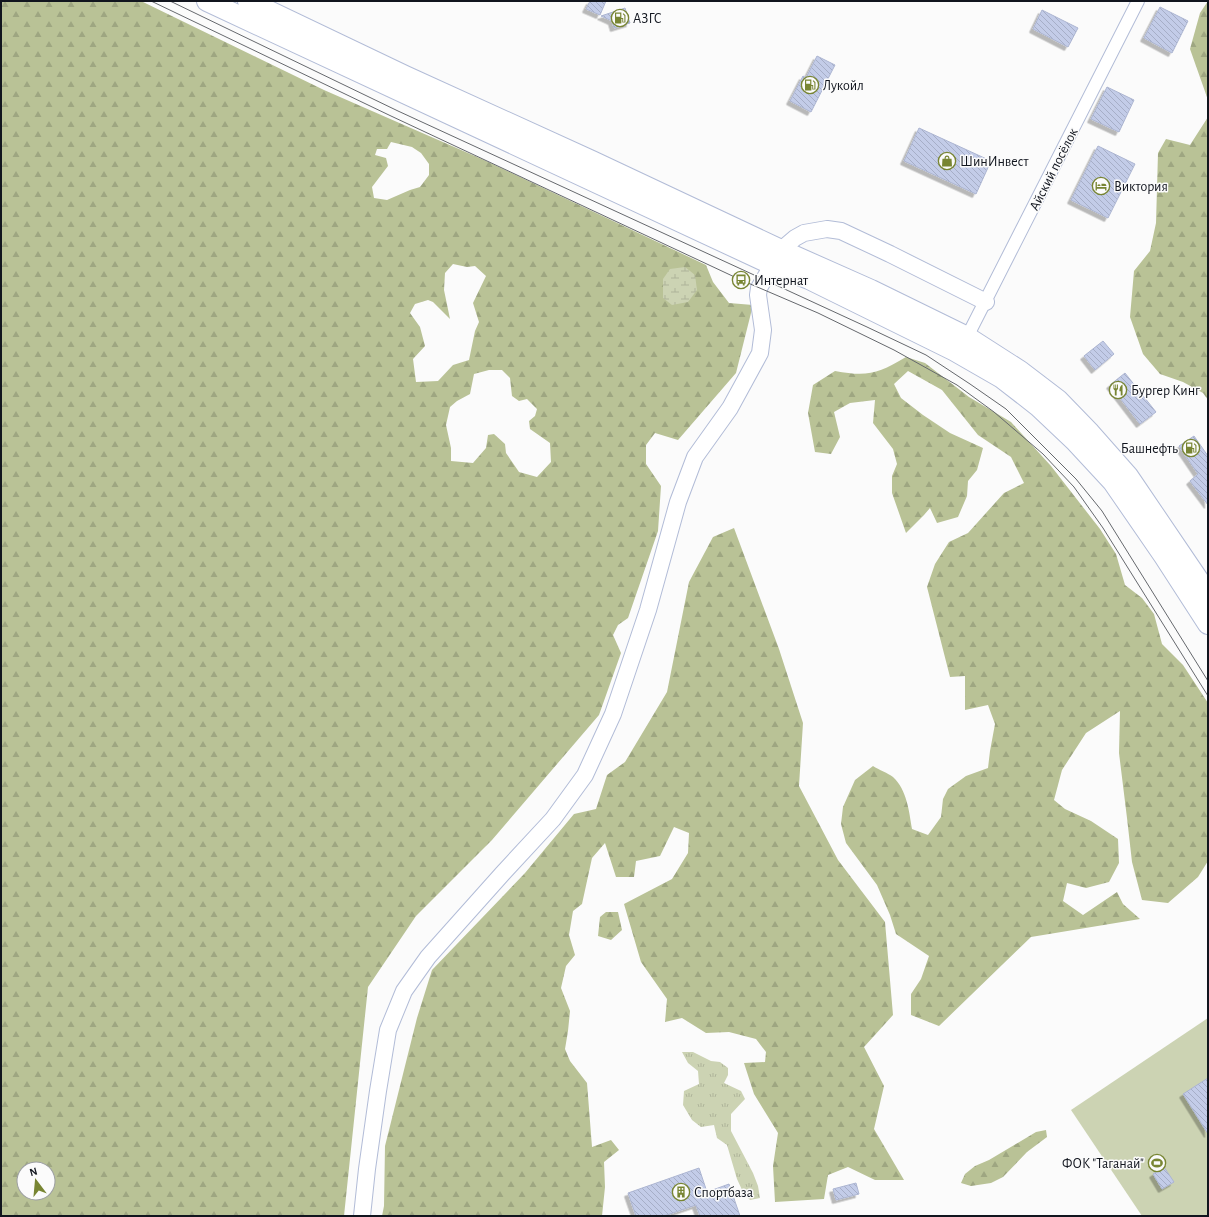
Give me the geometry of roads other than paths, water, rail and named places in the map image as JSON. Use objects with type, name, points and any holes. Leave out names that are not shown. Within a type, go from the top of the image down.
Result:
[{"type":"main road","points":[[207,1],[783,251],[871,290],[967,337],[1020,372],[1051,396],[1090,433],[1128,476],[1208,594]]},
{"type":"main road","points":[[248,1],[405,76],[592,161],[783,251],[809,279],[955,351],[1002,378],[1038,406],[1075,441],[1113,482],[1164,556],[1208,624]]},
{"type":"street","name":"Айский посёлок","points":[[967,337],[1138,1]]},
{"type":"street","points":[[362,1216],[370,1146],[388,1030],[404,991],[428,957],[553,819],[585,774],[613,714],[648,610],[678,502],[695,457],[730,408],[760,353],[763,330],[758,295],[759,288],[783,251],[804,233],[828,229],[841,231],[986,302]]},
{"type":"tram line","points":[[151,1],[391,116],[741,280],[818,313],[894,350],[957,385],[994,412],[1043,454],[1074,487],[1103,528],[1208,696]]},
{"type":"tram line","points":[[170,1],[398,111],[926,355],[1006,409],[1076,479],[1102,511],[1208,681]]},
{"type":"place","name":"АЗГС","points":[[620,18]]},
{"type":"place","name":"Лукойл","points":[[810,85]]},
{"type":"place","name":"ШинИнвест","points":[[947,161]]},
{"type":"place","name":"Виктория","points":[[1101,186]]},
{"type":"place","name":"Интернат","points":[[741,280]]},
{"type":"place","name":"Бургер Кинг","points":[[1118,390]]},
{"type":"place","name":"Башнефть","points":[[1191,448]]},
{"type":"place","name":"ФОК \"Таганай\"","points":[[1157,1163]]},
{"type":"place","name":"Спортбаза","points":[[681,1192]]}]
